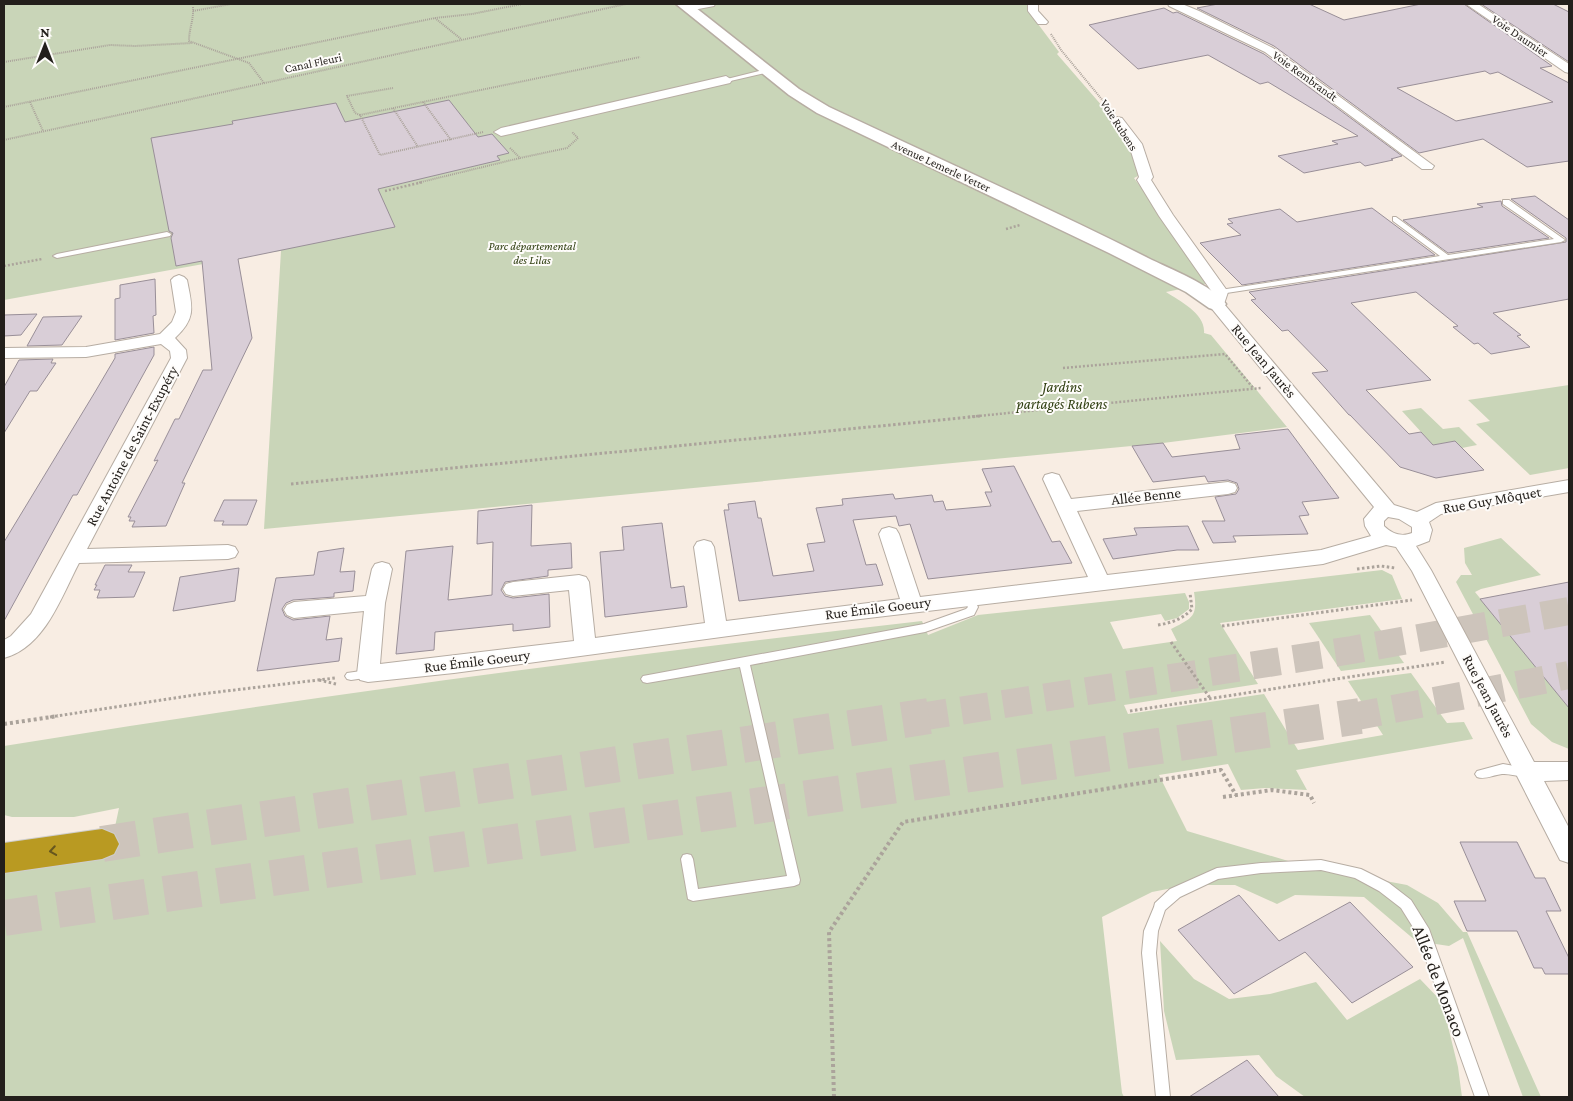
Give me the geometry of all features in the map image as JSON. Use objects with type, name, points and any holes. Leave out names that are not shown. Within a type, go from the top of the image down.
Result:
[{"type":"highway","points":[[4,858],[102,844]]},
{"type":"street","points":[[686,6],[710,4]]},
{"type":"street","points":[[1033,4],[1033,11],[1042,22]]},
{"type":"street","name":"Voie Rembrandt","points":[[1173,4],[1195,12],[1270,50],[1427,166]]},
{"type":"street","name":"Voie Daumier","points":[[1471,4],[1569,69]]},
{"type":"street","name":"Avenue Lemerle Vetter","points":[[686,6],[794,92],[823,110],[1116,249],[1193,288],[1218,298]]},
{"type":"street","points":[[502,132],[726,80]]},
{"type":"street","name":"Voie Rubens","points":[[1117,121],[1135,144],[1146,177],[1144,180],[1218,298]]},
{"type":"street","points":[[4,353],[86,352],[166,338],[179,327],[184,317],[179,280]]},
{"type":"street","name":"Rue Jean Jaurès","points":[[1218,298],[1388,511],[1376,515],[1373,523],[1375,528],[1394,540],[1421,570],[1569,852]]},
{"type":"street","name":"Rue Antoine de Saint-Exupéry","points":[[4,650],[19,642],[39,618],[179,358],[178,350],[166,338]]},
{"type":"street","points":[[1052,479],[1100,582]]},
{"type":"street","name":"Rue Guy Môquet","points":[[1417,521],[1436,509],[1569,486]]},
{"type":"street","name":"Allée Benne","points":[[1065,506],[1228,488]]},
{"type":"street","points":[[1388,511],[1404,513],[1417,521]]},
{"type":"street","name":"Rue Émile Goeury","points":[[360,675],[912,604],[1323,557],[1346,548],[1394,540],[1411,542],[1422,536],[1421,526],[1417,521]]},
{"type":"street","points":[[889,534],[912,604]]},
{"type":"street","points":[[704,547],[717,629]]},
{"type":"street","points":[[73,556],[228,552]]},
{"type":"street","points":[[360,675],[382,569]]},
{"type":"street","points":[[513,589],[579,582],[585,647]]},
{"type":"street","points":[[294,610],[375,603]]},
{"type":"street","points":[[1528,772],[1569,771]]},
{"type":"lane","points":[[726,80],[767,71]]},
{"type":"lane","points":[[1506,202],[1569,246]]},
{"type":"lane","points":[[1396,219],[1447,258]]},
{"type":"lane","points":[[57,256],[167,234]]},
{"type":"lane","points":[[1218,298],[1561,240]]},
{"type":"lane","points":[[648,679],[925,628],[970,612],[973,607],[968,598]]},
{"type":"lane","points":[[686,859],[693,895],[794,880],[744,662]]},
{"type":"lane","points":[[1480,774],[1503,769],[1528,772]]},
{"type":"lane","name":"Allée de Monaco","points":[[1163,1097],[1149,953],[1151,931],[1160,906],[1175,893],[1217,874],[1262,868],[1321,865],[1357,873],[1384,887],[1406,904],[1422,929],[1482,1097]]},
{"type":"path","points":[[193,11],[230,4]]},
{"type":"path","points":[[4,108],[436,18],[472,14],[522,4]]},
{"type":"path","name":"Canal Fleuri","points":[[4,140],[626,4]]},
{"type":"path","points":[[192,42],[190,41],[189,28],[193,24],[193,7]]},
{"type":"path","points":[[436,18],[461,40]]},
{"type":"path","name":"Voie Rubens","points":[[1042,22],[1061,50],[1096,90],[1117,121]]},
{"type":"path","points":[[4,62],[110,45],[136,46],[192,42],[249,63],[264,83]]},
{"type":"path","points":[[393,88],[346,96],[354,114],[360,115],[640,57]]},
{"type":"path","points":[[30,102],[43,131]]},
{"type":"path","points":[[423,102],[450,140]]},
{"type":"path","points":[[393,108],[418,147]]},
{"type":"path","points":[[360,115],[380,155],[490,131],[502,132],[500,135],[520,158]]},
{"type":"path","points":[[385,191],[567,148],[578,138],[558,119]]},
{"type":"path","points":[[4,266],[57,256]]},
{"type":"path","points":[[291,484],[1256,389],[1225,354],[1063,368]]},
{"type":"path","points":[[1158,625],[1170,624],[1185,617],[1192,609],[1191,597],[1187,588]]},
{"type":"path","points":[[1222,626],[1415,599]]},
{"type":"path","points":[[1171,642],[1210,698]]},
{"type":"path","points":[[1130,711],[1446,662]]},
{"type":"path","points":[[4,724],[201,694],[360,675]]},
{"type":"path","points":[[834,1097],[829,932],[904,822],[1169,777],[1221,770],[1236,795]]},
{"type":"path","points":[[1223,797],[1272,790],[1310,795],[1314,803]]},
{"type":"green space","name":"Parc départemental des Lilas","points":[[4,4],[1027,4],[1029,12],[1059,52],[1057,54],[1103,107],[1132,152],[1138,176],[1134,178],[1210,283],[1166,292],[1197,314],[1204,326],[1204,333],[1211,335],[1287,427],[1163,443],[264,529],[281,251],[4,300]]},
{"type":"green space","points":[[1569,385],[1569,468],[1530,475],[1476,424],[1490,421],[1468,400]]},
{"type":"green space","points":[[1421,408],[1443,429],[1459,427],[1477,445],[1462,448],[1455,441],[1433,445],[1402,411]]},
{"type":"green space","points":[[1501,538],[1541,575],[1475,592],[1569,708],[1569,749],[1552,742],[1531,724],[1456,582],[1461,575],[1472,575],[1465,563],[1464,548]]},
{"type":"green space","points":[[1382,570],[1392,575],[1402,599],[1220,623],[1258,684],[1124,705],[1128,714],[1264,694],[1298,750],[1383,735],[1348,681],[1411,673],[1447,723],[1464,722],[1473,739],[1296,770],[1307,790],[1265,788],[1241,790],[1228,764],[1159,775],[1187,831],[1305,866],[1407,885],[1438,903],[1463,932],[1467,932],[1541,1097],[1523,1097],[1463,938],[1449,946],[1416,941],[1364,897],[1295,895],[1277,904],[1235,885],[1188,885],[1152,892],[1102,917],[1124,1097],[4,1097],[4,868],[109,855],[119,808],[74,817],[12,817],[4,815],[4,746],[233,710],[692,648],[922,621],[928,635],[978,615],[1185,593],[1189,602],[1189,609],[1177,618],[1165,621],[1161,614],[1110,622],[1123,649],[1177,641],[1171,629],[1192,616],[1195,607],[1194,592]]},
{"type":"green space","points":[[1370,615],[1404,663],[1341,671],[1309,623]]},
{"type":"green space","points":[[1160,941],[1194,979],[1229,999],[1270,994],[1316,982],[1347,1020],[1420,979],[1442,1002],[1458,1067],[1462,1097],[1305,1097],[1276,1076],[1259,1055],[1176,1060],[1164,1011]]},
{"type":"building","points":[[1218,4],[1309,4],[1344,20],[1421,4],[1464,4],[1552,66],[1540,68],[1569,83],[1569,161],[1527,167],[1483,139],[1419,153],[1274,46],[1197,8]],"holes":[[[1485,71],[1490,74],[1498,72],[1553,102],[1456,121],[1397,88]]]},
{"type":"building","points":[[1481,4],[1553,4],[1569,12],[1569,62]]},
{"type":"building","points":[[1164,8],[1173,13],[1177,12],[1264,54],[1402,156],[1391,159],[1393,160],[1365,166],[1360,162],[1304,173],[1278,156],[1338,144],[1332,141],[1358,136],[1268,82],[1260,84],[1208,55],[1138,69],[1089,25]]},
{"type":"building","points":[[449,100],[478,137],[492,134],[509,153],[497,156],[500,160],[378,189],[395,227],[238,259],[252,338],[182,483],[185,483],[166,526],[132,527],[135,521],[129,521],[131,517],[128,517],[158,460],[154,461],[175,419],[179,419],[203,370],[212,370],[202,261],[176,266],[171,238],[173,233],[169,231],[151,138],[233,124],[232,121],[336,103],[345,122]]},
{"type":"building","points":[[1535,196],[1569,220],[1569,299],[1493,313],[1521,335],[1517,336],[1530,347],[1491,354],[1478,343],[1474,344],[1453,327],[1458,326],[1416,292],[1351,303],[1431,380],[1366,390],[1409,434],[1421,432],[1433,445],[1455,441],[1484,470],[1436,478],[1400,467],[1349,415],[1312,373],[1328,371],[1288,330],[1282,331],[1251,300],[1256,299],[1249,292],[1566,242],[1566,238],[1511,199]]},
{"type":"building","points":[[1501,201],[1502,206],[1549,238],[1448,253],[1403,220],[1483,207],[1477,204]]},
{"type":"building","points":[[1372,208],[1435,255],[1242,285],[1200,243],[1241,235],[1227,224],[1233,223],[1228,219],[1280,209],[1297,222]]},
{"type":"building","points":[[155,279],[156,315],[153,316],[154,333],[115,340],[115,299],[120,298],[120,285]]},
{"type":"building","points":[[37,314],[21,335],[4,336],[4,315]]},
{"type":"building","points":[[82,316],[62,345],[27,346],[43,317]]},
{"type":"building","points":[[154,347],[154,355],[77,495],[73,495],[4,621],[4,542],[95,392],[115,358],[115,354]]},
{"type":"building","points":[[53,359],[51,363],[56,363],[37,391],[30,391],[4,433],[4,387],[19,360]]},
{"type":"building","points":[[1288,429],[1339,498],[1302,502],[1309,515],[1299,516],[1308,534],[1233,536],[1236,542],[1213,543],[1202,521],[1225,521],[1215,497],[1236,494],[1239,489],[1237,483],[1228,480],[1208,482],[1205,476],[1153,482],[1132,446],[1163,443],[1172,457],[1240,449],[1235,435]]},
{"type":"building","points":[[1014,466],[1052,542],[1060,541],[1072,563],[928,579],[910,524],[899,526],[896,516],[853,520],[866,565],[876,564],[883,585],[739,601],[724,510],[729,510],[728,504],[755,501],[758,518],[761,518],[773,576],[814,571],[807,544],[825,542],[816,508],[843,505],[842,499],[893,494],[895,499],[932,495],[934,502],[943,501],[946,510],[991,506],[985,492],[992,492],[982,469]]},
{"type":"building","points":[[224,500],[257,500],[247,525],[222,525],[224,521],[214,521]]},
{"type":"building","points":[[532,505],[531,546],[571,543],[572,568],[548,570],[548,576],[505,582],[501,590],[505,596],[513,598],[549,594],[550,627],[513,631],[513,624],[435,632],[434,650],[396,654],[406,551],[453,546],[448,600],[492,595],[493,542],[477,544],[478,511]]},
{"type":"building","points":[[662,523],[671,588],[684,586],[687,607],[605,617],[600,552],[624,550],[622,527]]},
{"type":"building","points":[[1188,526],[1199,550],[1177,550],[1113,559],[1103,539],[1137,535],[1134,528]]},
{"type":"building","points":[[344,548],[340,572],[355,571],[353,591],[334,593],[334,597],[293,600],[286,603],[282,609],[285,616],[293,620],[330,616],[326,640],[342,638],[339,661],[257,671],[276,578],[314,575],[318,552]]},
{"type":"building","points":[[105,565],[132,565],[128,572],[145,572],[134,597],[97,598],[100,590],[94,590],[97,585],[95,585]]},
{"type":"building","points":[[239,568],[235,601],[173,611],[180,577]]},
{"type":"building","points":[[1569,582],[1569,708],[1480,599]]},
{"type":"building","points":[[1460,842],[1517,842],[1535,878],[1545,878],[1561,911],[1546,911],[1569,958],[1569,974],[1545,974],[1542,968],[1534,968],[1517,931],[1467,931],[1454,901],[1486,901]]},
{"type":"building","points":[[1239,895],[1279,941],[1350,902],[1413,967],[1352,1003],[1305,952],[1234,994],[1178,930]]},
{"type":"building","points":[[1247,1060],[1279,1097],[1189,1097]]},
{"type":"tunnel","points":[[920,717],[1352,650],[1569,611]]},
{"type":"tunnel","points":[[1352,717],[1569,675]]},
{"type":"tunnel","points":[[102,844],[929,716]]},
{"type":"tunnel","points":[[4,918],[1360,716]]},
{"type":"park label","name":"Jardins partagés Rubens","points":[[1062,396]]}]
